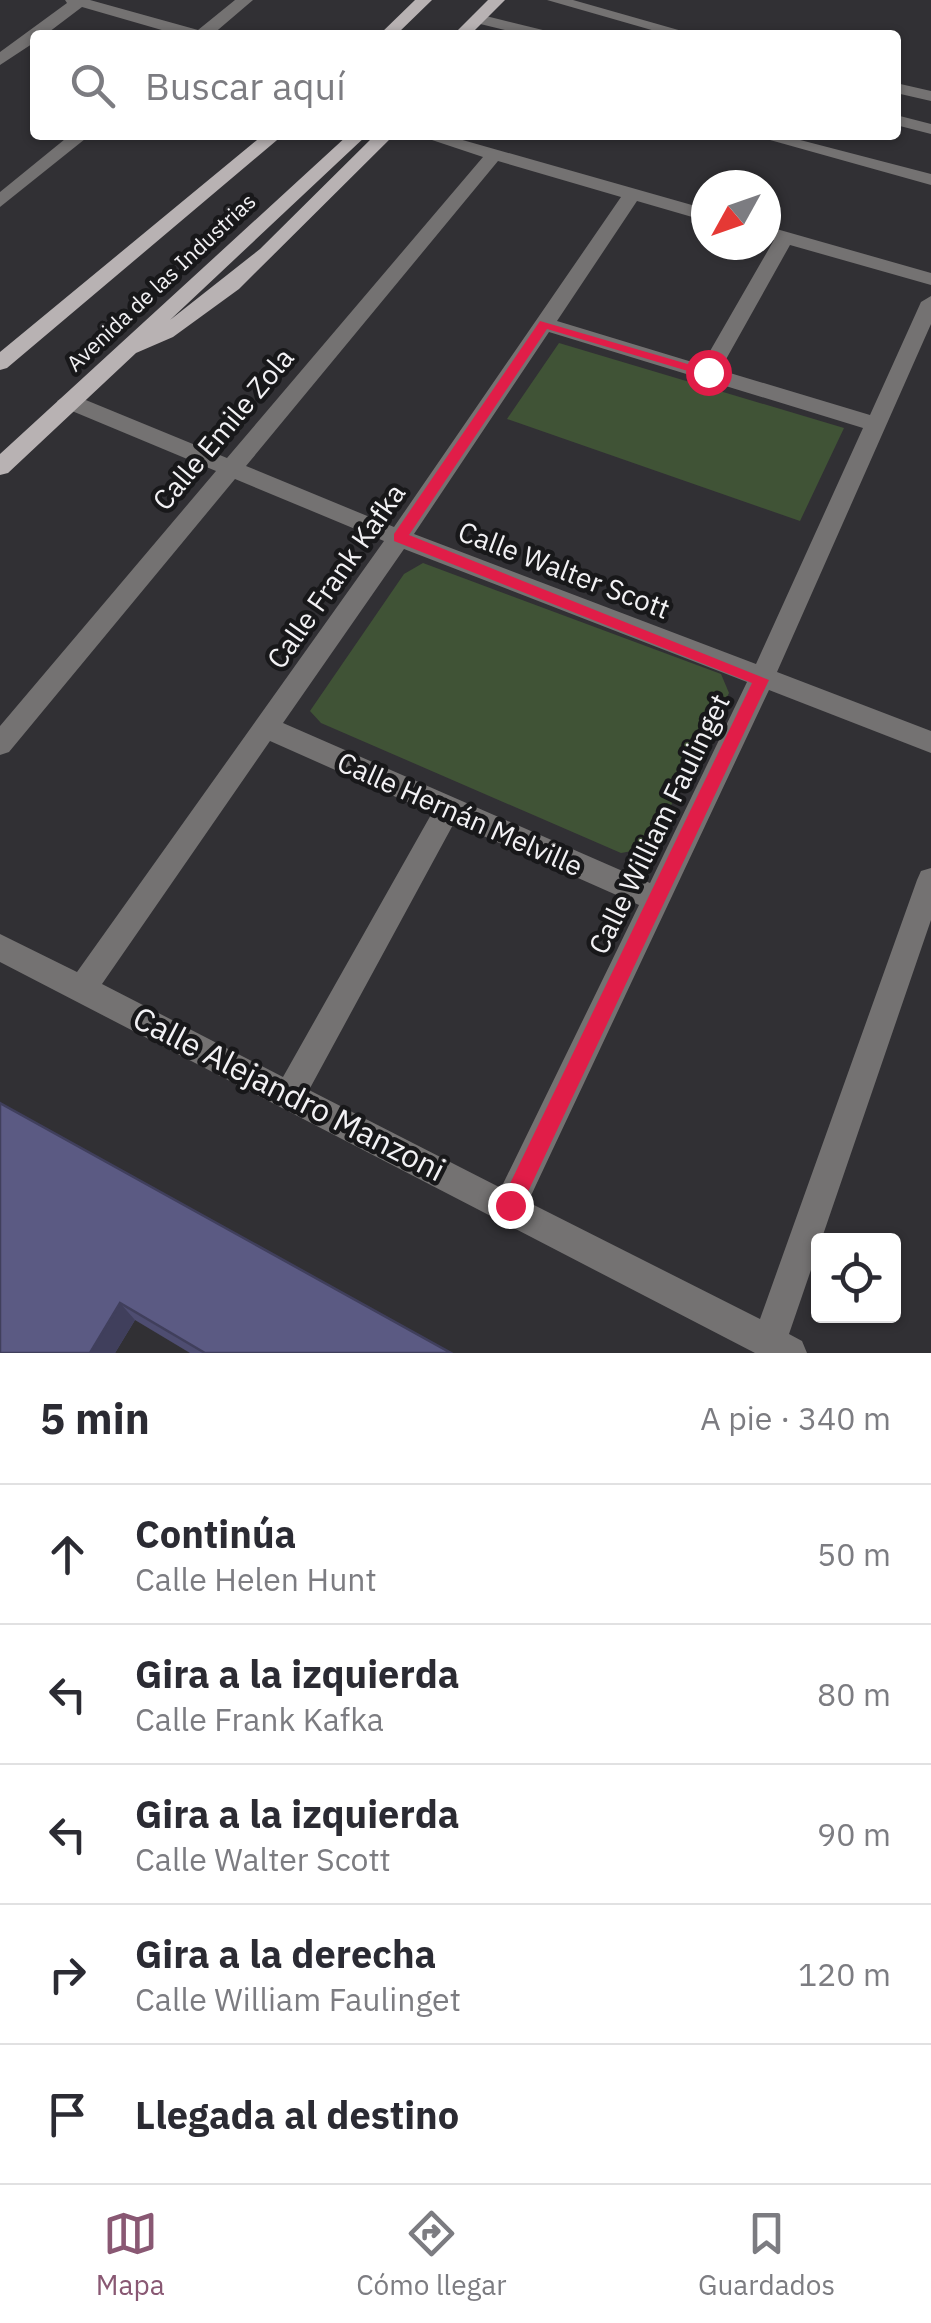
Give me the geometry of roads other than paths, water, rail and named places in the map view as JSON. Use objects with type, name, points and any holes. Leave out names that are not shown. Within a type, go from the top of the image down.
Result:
[{"type":"main road","points":[[392,30],[424,0]]},
{"type":"main road","points":[[467,30],[496,0]]},
{"type":"main road","name":"Avenida de las Industrias","points":[[2,358],[268,140]]},
{"type":"main road","name":"Avenida de las Industrias","points":[[0,467],[348,140]]},
{"type":"main road","points":[[122,351],[155,340],[190,319],[380,140]]},
{"type":"street","points":[[206,30],[245,0]]},
{"type":"street","points":[[555,0],[669,30]]},
{"type":"street","points":[[40,30],[78,1],[181,30]]},
{"type":"street","points":[[478,19],[525,30]]},
{"type":"street","points":[[0,60],[30,37]]},
{"type":"street","points":[[901,89],[931,96]]},
{"type":"street","points":[[901,121],[931,129]]},
{"type":"street","points":[[0,202],[75,140]]},
{"type":"street","points":[[443,140],[691,210]]},
{"type":"street","points":[[780,140],[931,180]]},
{"type":"street","name":"Calle Emile Zola","points":[[0,744],[494,155]]},
{"type":"street","name":"Calle Frank Kafka","points":[[82,988],[400,538],[632,193]]},
{"type":"street","points":[[781,237],[931,278]]},
{"type":"street","points":[[708,372],[763,260]]},
{"type":"street","name":"Calle William Faulinget","points":[[510,1205],[761,680],[931,302]]},
{"type":"street","points":[[544,324],[875,424]]},
{"type":"street","name":"Calle Walter Scott","points":[[68,401],[400,538],[761,680],[931,742]]},
{"type":"street","name":"Calle Hernán Melville","points":[[266,728],[655,900]]},
{"type":"street","points":[[290,1095],[447,811]]},
{"type":"street","points":[[779,1347],[931,880]]},
{"type":"street","name":"Calle Alejandro Manzoni","points":[[0,947],[510,1205],[779,1347]]}]
